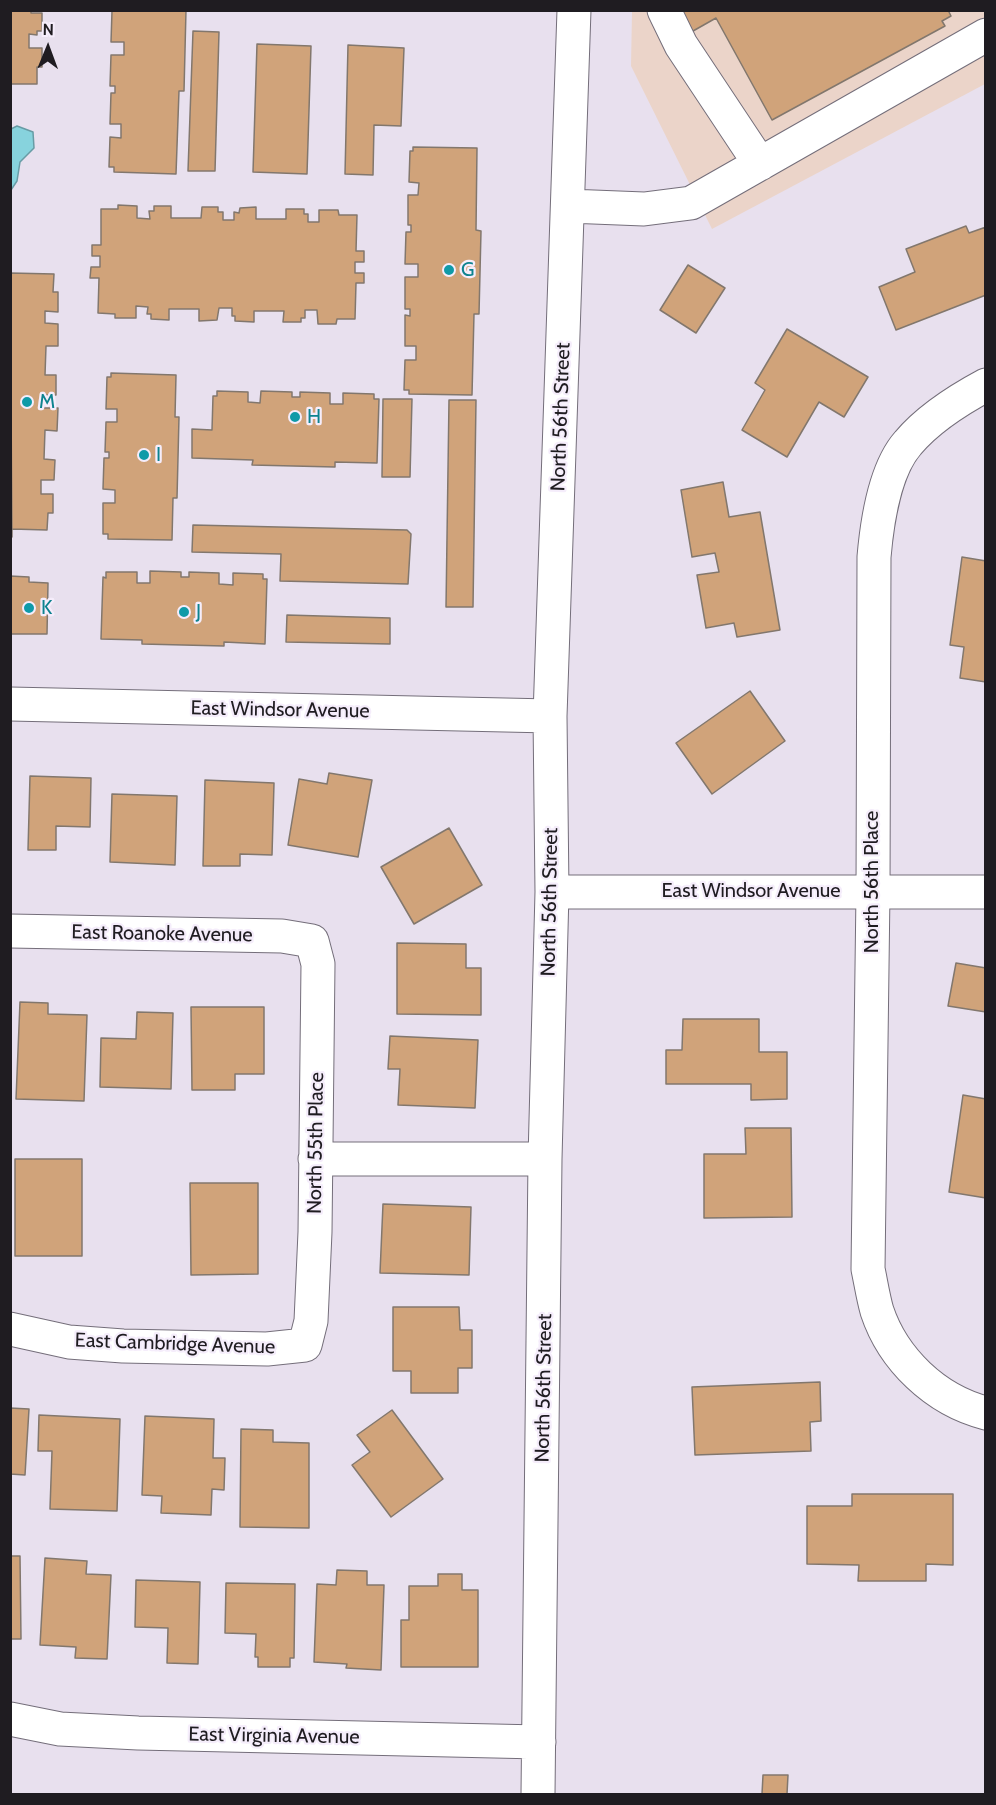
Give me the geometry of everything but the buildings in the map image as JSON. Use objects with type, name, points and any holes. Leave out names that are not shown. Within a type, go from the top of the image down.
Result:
[{"type":"street","name":"North 56th Street","points":[[538,1794],[545,1159],[552,892],[550,716],[574,10]]},
{"type":"street","points":[[664,10],[681,45],[760,164]]},
{"type":"street","points":[[568,206],[645,209],[691,203],[986,35]]},
{"type":"street","name":"North 56th Place","points":[[986,384],[958,400],[928,423],[907,444],[889,477],[877,522],[874,556],[873,892],[868,1269],[877,1311],[896,1352],[927,1383],[950,1399],[986,1413]]},
{"type":"street","name":"East Windsor Avenue","points":[[10,704],[550,716]]},
{"type":"street","name":"East Windsor Avenue","points":[[552,892],[986,892]]},
{"type":"street","name":"East Roanoke Avenue","points":[[10,931],[282,936],[312,941]]},
{"type":"street","name":"North 55th Place","points":[[305,1345],[311,1321],[315,1159],[318,964],[312,941]]},
{"type":"street","points":[[315,1159],[545,1159]]},
{"type":"street","name":"East Cambridge Avenue","points":[[10,1329],[69,1342],[123,1346],[267,1349],[305,1345]]},
{"type":"street","name":"East Virginia Avenue","points":[[10,1719],[60,1728],[138,1733],[539,1742]]},
{"type":"shaded area","points":[[632,11],[985,11],[985,84],[712,229],[631,66]]},
{"type":"water","points":[[17,126],[33,132],[34,148],[20,162],[17,181],[11,190],[11,129]]},
{"type":"place","name":"G","points":[[449,270]]},
{"type":"place","name":"M","points":[[27,402]]},
{"type":"place","name":"H","points":[[295,417]]},
{"type":"place","name":"I","points":[[144,455]]},
{"type":"place","name":"K","points":[[29,608]]},
{"type":"place","name":"J","points":[[184,612]]}]
